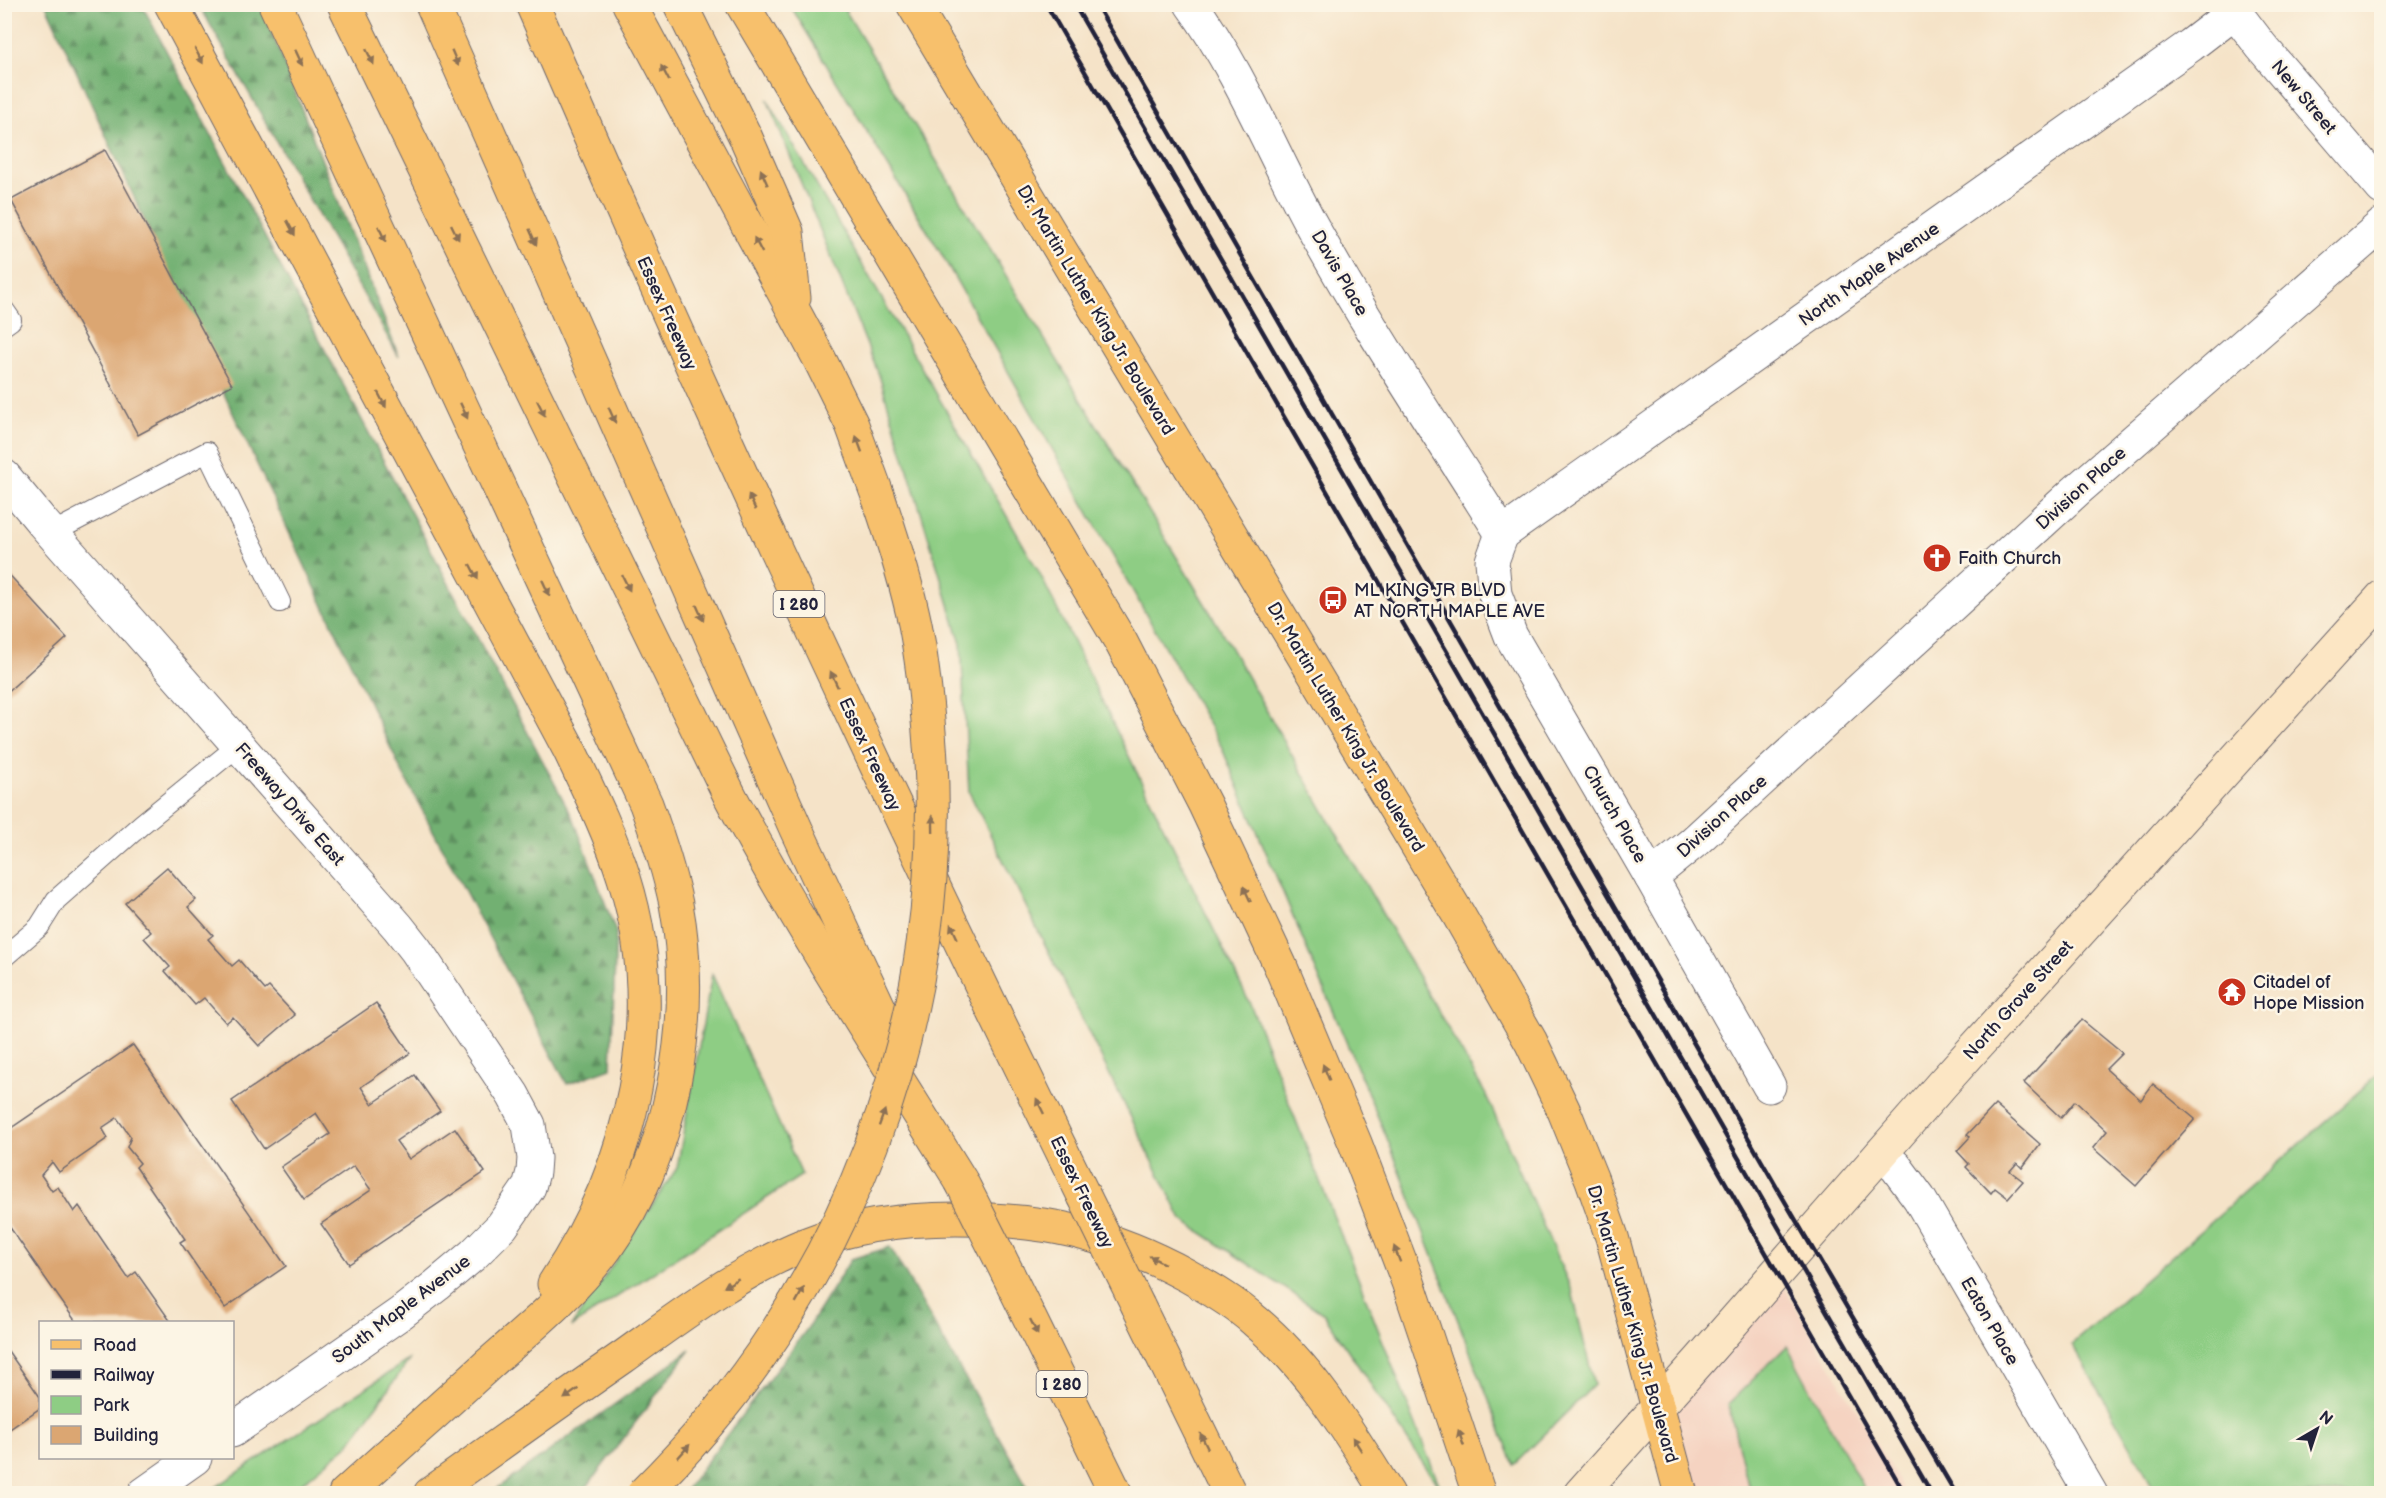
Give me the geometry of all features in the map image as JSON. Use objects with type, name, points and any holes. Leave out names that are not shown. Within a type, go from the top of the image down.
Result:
[{"type":"main road","points":[[171,4],[569,749],[614,846],[632,910],[643,976],[643,1011],[639,1073],[626,1132],[607,1187],[575,1250],[548,1293],[492,1362]]},
{"type":"main road","points":[[275,4],[646,804],[661,847],[676,905],[682,973],[680,1041],[670,1101],[652,1161],[624,1219],[593,1263],[565,1296],[345,1494]]},
{"type":"main road","points":[[344,4],[735,807],[820,957],[961,1181]]},
{"type":"main road","name":"I 280","points":[[432,4],[796,829],[961,1181],[1116,1494]]},
{"type":"main road","name":"Essex Freeway","points":[[532,4],[696,379],[814,637],[965,955],[1230,1494]]},
{"type":"main road","points":[[629,4],[796,314],[852,425],[879,499],[899,558],[915,626],[926,698],[932,770],[933,838],[928,908],[918,977],[904,1047],[883,1116],[857,1184],[828,1245],[794,1307],[755,1365],[712,1420],[644,1494]]},
{"type":"main road","points":[[680,4],[746,138],[787,232],[796,314]]},
{"type":"main road","points":[[742,4],[1120,642],[1200,794],[1280,965],[1354,1143],[1408,1282],[1479,1494]]},
{"type":"main road","name":"Dr. Martin Luther King Jr. Boulevard","points":[[913,4],[1452,904],[1531,1042],[1564,1111],[1612,1237],[1681,1494]]},
{"type":"main road","name":"North Grove Street","points":[[1580,1494],[1943,1083],[2382,597]]},
{"type":"main road","points":[[430,1494],[686,1312],[768,1262],[837,1233],[903,1220],[946,1219],[1035,1223],[1095,1235],[1152,1257],[1208,1288],[1254,1320],[1294,1360],[1329,1403],[1388,1494]]},
{"type":"street","name":"Davis Place","points":[[1191,4],[1216,41],[1328,255],[1502,534]]},
{"type":"street","name":"North Maple Avenue","points":[[1502,534],[2171,59],[2232,8]]},
{"type":"street","name":"New Street","points":[[2232,8],[2382,188]]},
{"type":"street","name":"Division Place","points":[[1651,877],[1694,842],[2076,491],[2382,225]]},
{"type":"street","name":"Freeway Drive East","points":[[5,476],[416,950],[524,1113],[530,1125],[534,1158]]},
{"type":"street","name":"Church Place","points":[[1502,534],[1492,561],[1495,594],[1511,636],[1769,1086]]},
{"type":"street","name":"Eaton Place","points":[[1881,1154],[1896,1167],[1919,1198],[2091,1494]]},
{"type":"street","name":"South Maple Avenue","points":[[234,1430],[401,1313],[473,1255],[502,1226],[519,1203],[529,1187],[534,1158]]},
{"type":"street","points":[[144,1494],[194,1459]]},
{"type":"lane","points":[[4,310],[11,320],[4,325]]},
{"type":"lane","points":[[52,532],[207,452],[280,602]]},
{"type":"lane","points":[[4,957],[39,927],[56,900],[142,824],[239,745]]},
{"type":"shaded area","points":[[1781,1282],[1905,1493],[1685,1493],[1658,1407]]},
{"type":"green space","points":[[46,5],[142,5],[574,820],[616,932],[611,1068],[567,1084],[401,770],[231,409]]},
{"type":"green space","points":[[199,5],[261,5],[399,357]]},
{"type":"green space","points":[[790,5],[842,5],[1216,622],[1486,1095],[1572,1291],[1594,1385],[1514,1465],[1389,1143],[1221,746],[939,250]]},
{"type":"green space","points":[[767,99],[1039,572],[1251,1006],[1442,1492],[1324,1314],[1182,1220],[969,792],[961,644],[879,375]]},
{"type":"green space","points":[[712,974],[802,1175],[571,1327],[677,1168]]},
{"type":"green space","points":[[2381,1072],[2381,1493],[2157,1493],[2072,1344]]},
{"type":"green space","points":[[890,1247],[1031,1493],[683,1493],[807,1329],[851,1259]]},
{"type":"green space","points":[[1787,1346],[1866,1493],[1750,1493],[1728,1404]]},
{"type":"green space","points":[[690,1350],[586,1488],[579,1493],[491,1493]]},
{"type":"green space","points":[[410,1359],[349,1444],[290,1493],[207,1493]]},
{"type":"building","points":[[105,150],[232,385],[138,435],[11,200]]},
{"type":"building","points":[[4,569],[67,638],[4,695]]},
{"type":"building","points":[[167,867],[196,900],[188,907],[213,935],[208,939],[232,966],[239,960],[265,990],[269,987],[295,1015],[259,1046],[233,1017],[226,1023],[204,998],[195,1005],[165,971],[170,967],[144,938],[151,932],[125,903]]},
{"type":"building","points":[[376,1003],[410,1053],[361,1087],[372,1104],[415,1075],[440,1111],[396,1141],[409,1159],[455,1128],[485,1172],[349,1264],[321,1224],[371,1190],[354,1166],[304,1200],[281,1167],[330,1134],[316,1113],[264,1149],[232,1101]]},
{"type":"building","points":[[2082,1020],[2122,1053],[2106,1069],[2141,1100],[2153,1084],[2195,1119],[2136,1186],[2093,1148],[2107,1131],[2075,1101],[2061,1118],[2024,1083]]},
{"type":"building","points":[[133,1045],[286,1266],[225,1308],[180,1242],[185,1239],[136,1167],[140,1163],[127,1147],[131,1137],[117,1118],[102,1128],[108,1138],[59,1172],[52,1162],[41,1175],[52,1191],[58,1187],[74,1212],[79,1206],[128,1278],[136,1272],[170,1321],[75,1321],[4,1219],[4,1133]]},
{"type":"building","points":[[1995,1105],[2040,1144],[2022,1168],[2017,1163],[2010,1171],[2023,1181],[2008,1198],[1995,1188],[1991,1193],[1966,1167],[1969,1164],[1957,1151],[1970,1137],[1967,1135]]},
{"type":"building","points":[[8,1351],[39,1396],[39,1409],[4,1433],[4,1354]]},
{"type":"railway","points":[[1046,4],[1905,1494]]},
{"type":"railway","points":[[1074,4],[1932,1494]]},
{"type":"railway","points":[[1096,4],[1780,1193],[1956,1494]]},
{"type":"place","name":"Faith Church","points":[[1937,558]]},
{"type":"place","name":"ML KING JR BLVD AT NORTH MAPLE AVE","points":[[1333,600]]},
{"type":"place","name":"Citadel of Hope Mission","points":[[2232,992]]}]
